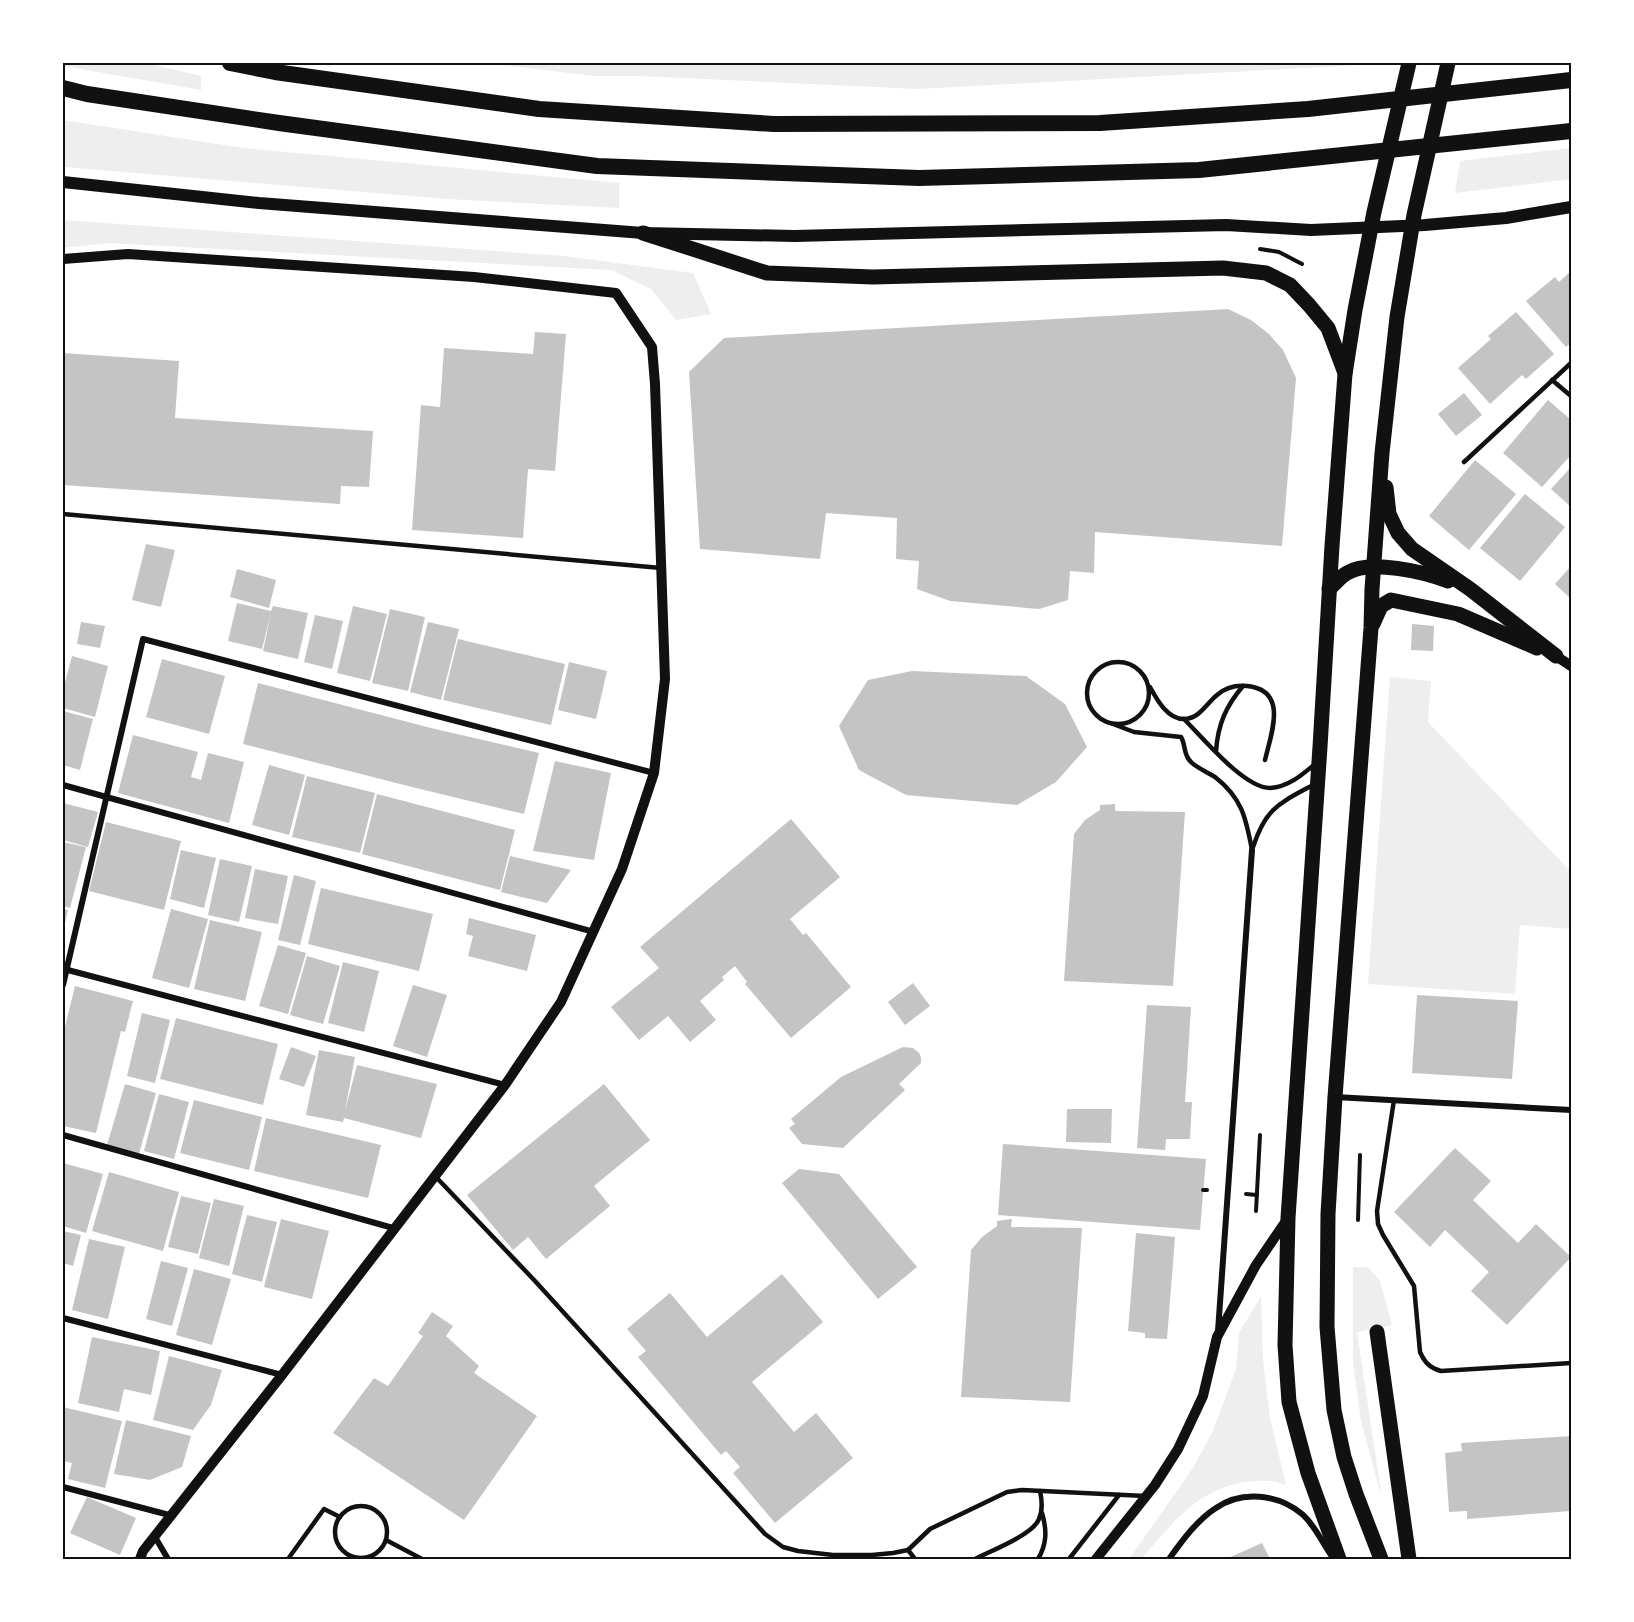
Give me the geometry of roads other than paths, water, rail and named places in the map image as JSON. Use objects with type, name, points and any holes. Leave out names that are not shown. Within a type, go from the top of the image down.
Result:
[{"type":"highway","points":[[230,63],[275,72],[538,108],[774,124],[1100,123],[1308,109],[1571,80]]},
{"type":"highway","points":[[63,88],[87,94],[279,123],[597,166],[908,178],[1199,170],[1571,131]]},
{"type":"main road","points":[[1404,63],[1405,84]]},
{"type":"main road","points":[[1336,1559],[1308,1473],[1289,1402],[1285,1345],[1288,1218],[1345,374],[1374,213],[1409,63]]},
{"type":"main road","points":[[1381,1559],[1344,1457],[1334,1410],[1327,1327],[1328,1214],[1382,453],[1397,317],[1414,215],[1448,63]]},
{"type":"main road","points":[[63,182],[259,203],[643,233],[795,236],[1226,225],[1322,229],[1425,225],[1506,218],[1571,207]]},
{"type":"main road","points":[[643,233],[767,273],[873,278],[1223,268],[1266,273],[1290,285],[1328,328],[1345,374]]},
{"type":"main road","points":[[1382,453],[1389,514],[1398,533],[1412,549],[1557,656]]},
{"type":"main road","points":[[1332,546],[1339,564],[1363,585],[1391,600],[1458,614],[1557,656]]},
{"type":"main road","points":[[1329,589],[1348,572],[1373,567],[1427,574],[1470,590]]},
{"type":"main road","points":[[1371,628],[1381,606],[1391,600]]},
{"type":"main road","points":[[1377,1332],[1409,1559]]},
{"type":"street","points":[[63,259],[128,254],[474,278],[616,292],[652,346],[665,679],[654,773],[622,869],[561,1002],[505,1085],[173,1516],[142,1555],[131,1559]]},
{"type":"street","points":[[63,985],[64,969],[143,639],[654,773]]},
{"type":"street","points":[[1557,656],[1571,666]]},
{"type":"street","points":[[63,785],[594,932]]},
{"type":"street","points":[[1096,1559],[1146,1497],[1178,1449],[1203,1396],[1217,1337],[1252,850]]},
{"type":"street","points":[[64,969],[505,1085]]},
{"type":"street","points":[[1335,1097],[1571,1110]]},
{"type":"street","points":[[63,1135],[393,1228]]},
{"type":"street","points":[[1217,1337],[1256,1265],[1288,1218]]},
{"type":"street","points":[[63,1318],[282,1376]]},
{"type":"street","points":[[63,1487],[173,1516]]},
{"type":"street","points":[[1169,1559],[1197,1525],[1216,1508],[1234,1500],[1252,1497],[1273,1498],[1289,1504],[1304,1516],[1336,1559]]},
{"type":"street","points":[[155,1537],[168,1559]]},
{"type":"lane","points":[[1464,462],[1571,363]]},
{"type":"lane","points":[[1552,380],[1571,396]]},
{"type":"lane","points":[[63,514],[662,568]]},
{"type":"lane","points":[[1252,850],[1247,823],[1234,795],[1209,773],[1190,762],[1181,736],[1134,732],[1103,720],[1095,714],[1087,696],[1092,676],[1108,663],[1119,661],[1130,663],[1146,677],[1160,706],[1172,715],[1184,719],[1241,775],[1259,786],[1270,788],[1284,785],[1297,779],[1319,761]]},
{"type":"lane","points":[[1216,751],[1218,732],[1223,717],[1243,686]]},
{"type":"lane","points":[[1184,719],[1198,715],[1218,694],[1229,687],[1243,686],[1263,689],[1269,695],[1275,712],[1265,760]]},
{"type":"lane","points":[[1113,723],[1123,724],[1140,715],[1147,707],[1150,687]]},
{"type":"lane","points":[[1252,850],[1260,826],[1269,813],[1318,783]]},
{"type":"lane","points":[[1394,1100],[1377,1210],[1378,1224],[1414,1286],[1420,1352],[1424,1360],[1429,1366],[1441,1371],[1571,1363]]},
{"type":"lane","points":[[434,1175],[765,1534],[783,1547],[798,1551],[872,1555],[908,1550],[930,1529],[1006,1492],[1022,1490],[1146,1497]]},
{"type":"lane","points":[[1038,1559],[1045,1540],[1046,1527],[1040,1491]]},
{"type":"lane","points":[[1069,1559],[1119,1495]]},
{"type":"lane","points":[[354,1507],[372,1509],[380,1514],[385,1522],[386,1540],[376,1556],[348,1557],[335,1534],[336,1525],[346,1510],[354,1507]]},
{"type":"lane","points":[[288,1559],[324,1509],[340,1517]]},
{"type":"lane","points":[[975,1559],[1030,1531],[1039,1521],[1042,1511]]},
{"type":"lane","points":[[386,1540],[422,1559]]},
{"type":"lane","points":[[908,1550],[915,1559]]}]
